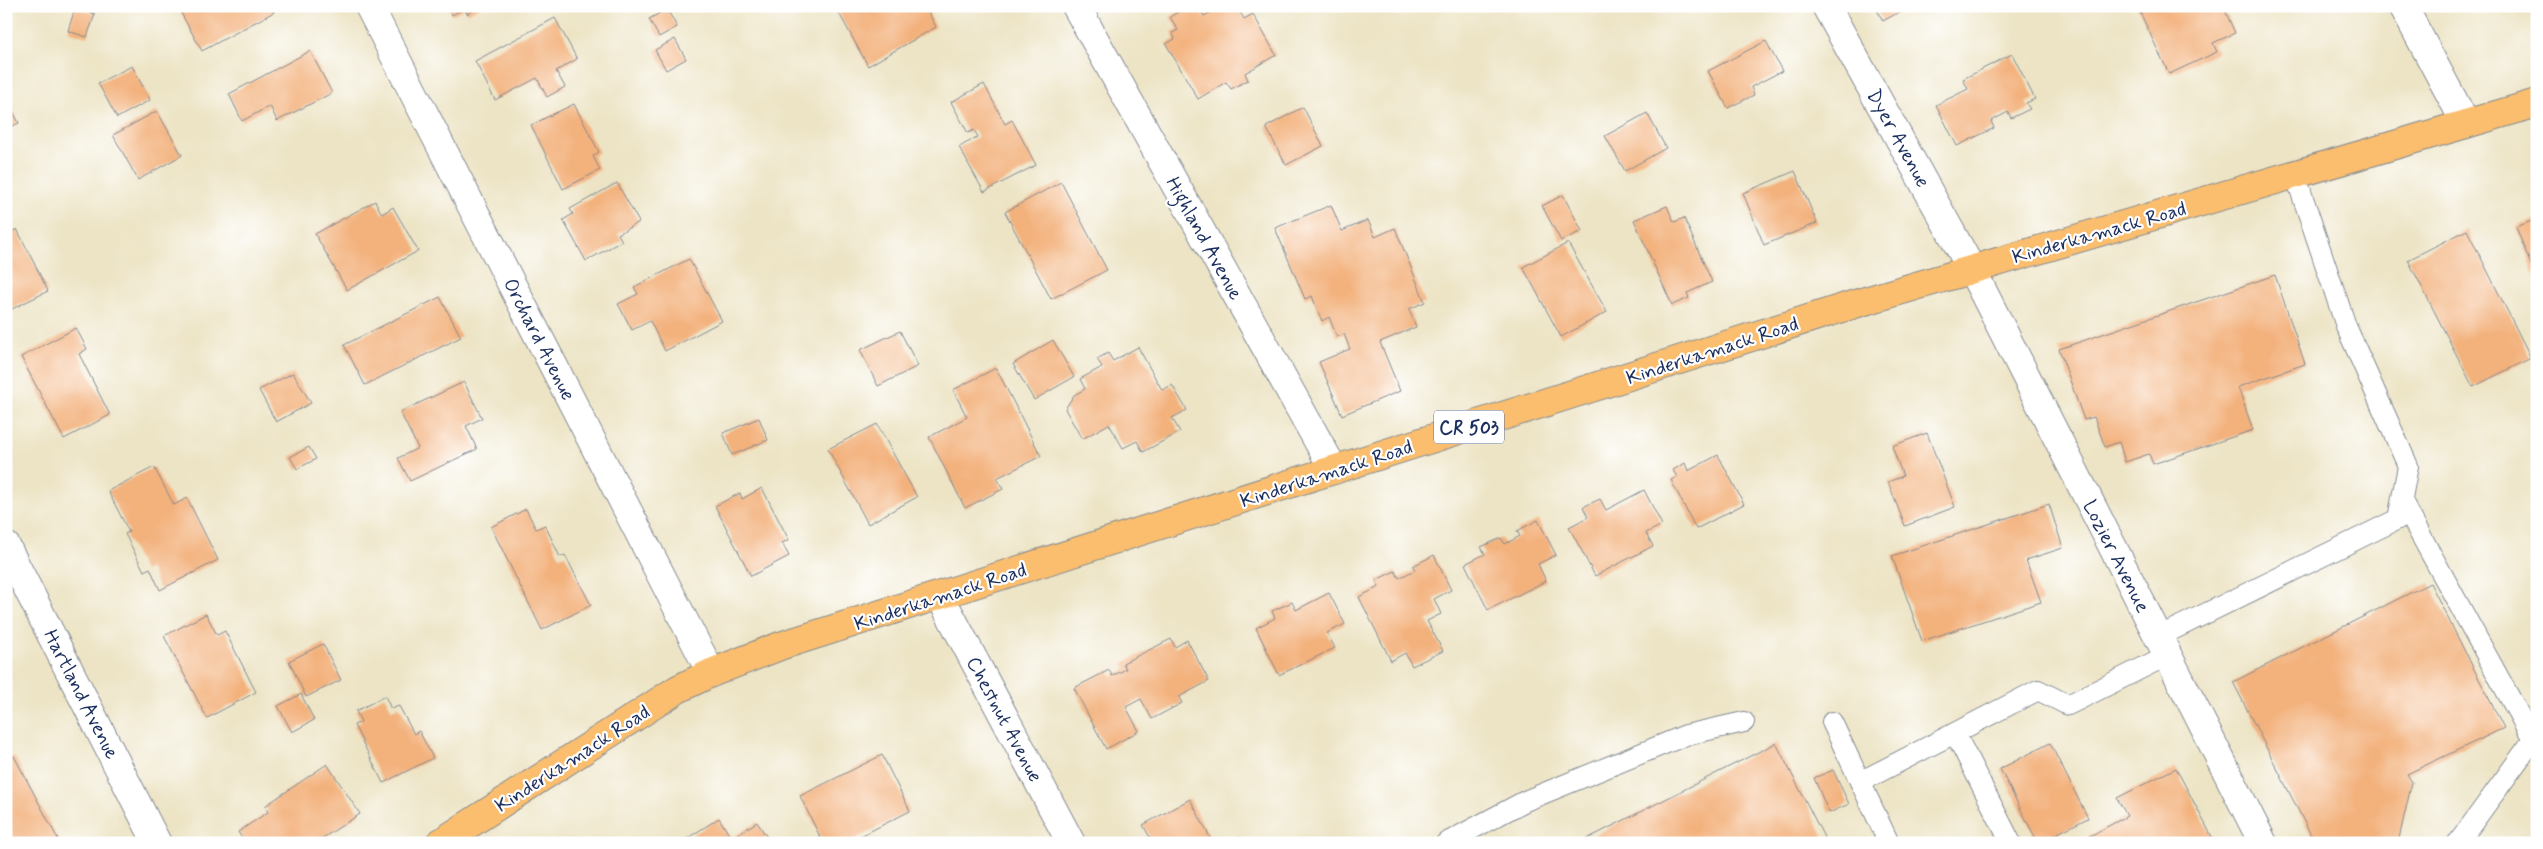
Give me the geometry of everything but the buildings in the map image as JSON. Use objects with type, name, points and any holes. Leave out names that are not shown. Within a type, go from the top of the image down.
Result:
[{"type":"main road","name":"Kinderkamack Road","points":[[440,843],[678,689],[711,673],[780,646],[1855,304],[2537,103]]},
{"type":"street","name":"Orchard Avenue","points":[[369,6],[711,673]]},
{"type":"street","name":"Highland Avenue","points":[[1076,6],[1334,470]]},
{"type":"street","name":"Dyer Avenue","points":[[1826,6],[1972,270]]},
{"type":"street","points":[[2403,6],[2466,124]]},
{"type":"street","name":"Lozier Avenue","points":[[1972,270],[2263,843]]},
{"type":"street","name":"Hartland Avenue","points":[[6,546],[157,843]]},
{"type":"street","name":"Chestnut Avenue","points":[[940,596],[1070,843]]},
{"type":"lane","points":[[1860,782],[2038,690],[2068,705],[2163,646],[2398,518],[2408,466],[2346,326],[2295,174]]},
{"type":"lane","points":[[2402,501],[2532,740],[2458,843]]},
{"type":"lane","points":[[1446,843],[1469,837],[1525,801],[1686,735],[1744,722]]},
{"type":"lane","points":[[1832,722],[1889,843]]},
{"type":"lane","points":[[1956,732],[2011,843]]}]
